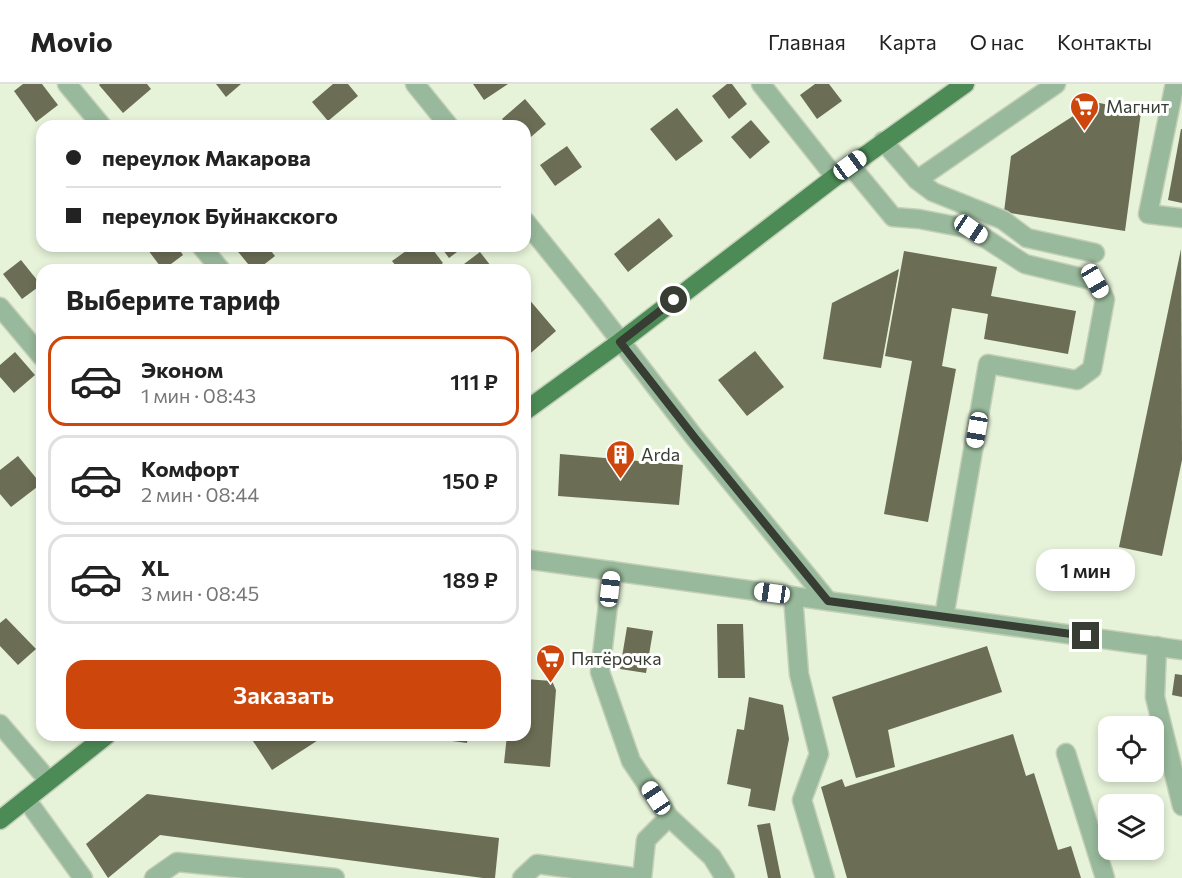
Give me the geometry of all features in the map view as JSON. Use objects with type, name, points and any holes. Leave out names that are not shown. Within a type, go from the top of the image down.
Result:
[{"type":"main road","points":[[531,407],[620,342],[850,165],[965,84]]},
{"type":"main road","points":[[0,820],[99,741]]},
{"type":"street","points":[[67,84],[97,120]]},
{"type":"street","points":[[415,84],[444,120]]},
{"type":"street","points":[[761,84],[835,177]]},
{"type":"street","points":[[917,180],[1056,84]]},
{"type":"street","points":[[1179,84],[1174,88],[1148,214],[1182,218]]},
{"type":"street","points":[[883,141],[917,180],[933,192],[1003,220],[1027,238],[1095,253]]},
{"type":"street","points":[[850,165],[893,217],[919,219],[971,229],[1025,264],[1095,281],[1105,299],[1092,369],[1077,380],[988,364],[944,617]]},
{"type":"street","points":[[531,229],[695,438],[828,601]]},
{"type":"street","points":[[206,252],[216,264]]},
{"type":"street","points":[[0,307],[36,350]]},
{"type":"street","points":[[531,560],[1157,646],[1181,644]]},
{"type":"street","points":[[612,571],[600,672],[631,760],[669,817],[712,857],[725,878]]},
{"type":"street","points":[[794,596],[799,674],[819,753],[802,800],[825,878]]},
{"type":"street","points":[[1157,646],[1155,697],[1182,806]]},
{"type":"street","points":[[0,724],[48,780]]},
{"type":"street","points":[[1066,753],[1105,878]]},
{"type":"street","points":[[26,798],[83,878]]},
{"type":"street","points":[[522,878],[537,864],[640,878],[646,840],[669,817]]},
{"type":"street","points":[[153,878],[177,862],[335,878]]},
{"type":"building","points":[[23,84],[42,84],[58,105],[36,122],[14,91]]},
{"type":"building","points":[[100,84],[147,84],[151,89],[123,113]]},
{"type":"building","points":[[216,84],[241,84],[226,97]]},
{"type":"building","points":[[333,84],[348,84],[358,96],[329,120],[312,102]]},
{"type":"building","points":[[473,84],[508,84],[484,100]]},
{"type":"building","points":[[727,84],[732,84],[747,104],[729,119],[712,96]]},
{"type":"building","points":[[815,84],[829,84],[842,101],[817,119],[800,95]]},
{"type":"building","points":[[525,99],[546,124],[531,137],[531,120],[502,119]]},
{"type":"building","points":[[1095,102],[1141,112],[1125,231],[1004,212],[1011,156]]},
{"type":"building","points":[[677,108],[703,141],[676,161],[650,129]]},
{"type":"building","points":[[751,120],[770,142],[750,159],[731,137]]},
{"type":"building","points":[[1182,129],[1182,203],[1168,200]]},
{"type":"building","points":[[567,146],[582,167],[555,186],[540,165]]},
{"type":"building","points":[[659,218],[673,236],[628,272],[614,254]]},
{"type":"building","points":[[1181,249],[1182,460],[1162,556],[1119,547]]},
{"type":"building","points":[[904,251],[997,267],[991,296],[1076,311],[1068,354],[984,339],[988,314],[952,308],[942,366],[956,369],[928,522],[884,514],[912,361],[885,356]]},
{"type":"building","points":[[150,252],[181,252],[183,255],[171,264],[158,264]]},
{"type":"building","points":[[238,252],[272,252],[275,256],[265,264],[248,264]]},
{"type":"building","points":[[405,252],[435,252],[443,263],[394,264],[392,261]]},
{"type":"building","points":[[444,252],[457,252],[449,258]]},
{"type":"building","points":[[480,252],[489,264],[464,264]]},
{"type":"building","points":[[21,260],[36,279],[36,289],[22,299],[3,274]]},
{"type":"building","points":[[899,269],[881,368],[823,359],[832,303]]},
{"type":"building","points":[[531,302],[556,331],[531,353]]},
{"type":"building","points":[[755,351],[784,387],[747,416],[718,380]]},
{"type":"building","points":[[15,352],[35,375],[14,393],[0,377],[0,365]]},
{"type":"building","name":"Arda","points":[[560,454],[683,465],[679,505],[558,496]]},
{"type":"building","points":[[18,456],[36,478],[36,488],[11,507],[0,494],[0,470]]},
{"type":"building","points":[[6,618],[36,649],[18,665],[0,646],[0,623]]},
{"type":"building","points":[[717,624],[743,624],[745,678],[718,678]]},
{"type":"building","points":[[627,627],[653,631],[646,673],[620,669]]},
{"type":"building","points":[[987,646],[1002,692],[888,730],[895,767],[856,778],[832,697]]},
{"type":"building","points":[[1175,674],[1182,675],[1182,697],[1172,695]]},
{"type":"building","points":[[531,679],[552,681],[556,690],[550,767],[504,763],[506,741],[531,741]]},
{"type":"building","points":[[749,697],[783,705],[789,739],[775,811],[748,806],[751,789],[727,784],[737,729],[744,730]]},
{"type":"building","points":[[1013,734],[1026,776],[1034,773],[1058,850],[1071,846],[1081,878],[847,878],[821,787],[842,779],[845,787]]},
{"type":"building","points":[[253,741],[317,741],[272,770]]},
{"type":"building","points":[[147,794],[499,838],[495,878],[160,835],[108,878],[86,844]]},
{"type":"building","points":[[770,823],[781,878],[768,878],[757,825]]},
{"type":"place","name":"Магнит","points":[[1085,132]]},
{"type":"place","name":"Arda","points":[[620,480]]},
{"type":"place","name":"Пятёрочка","points":[[550,684]]},
{"type":"route","points":[[674,300],[620,342],[828,601],[1086,636]]}]
